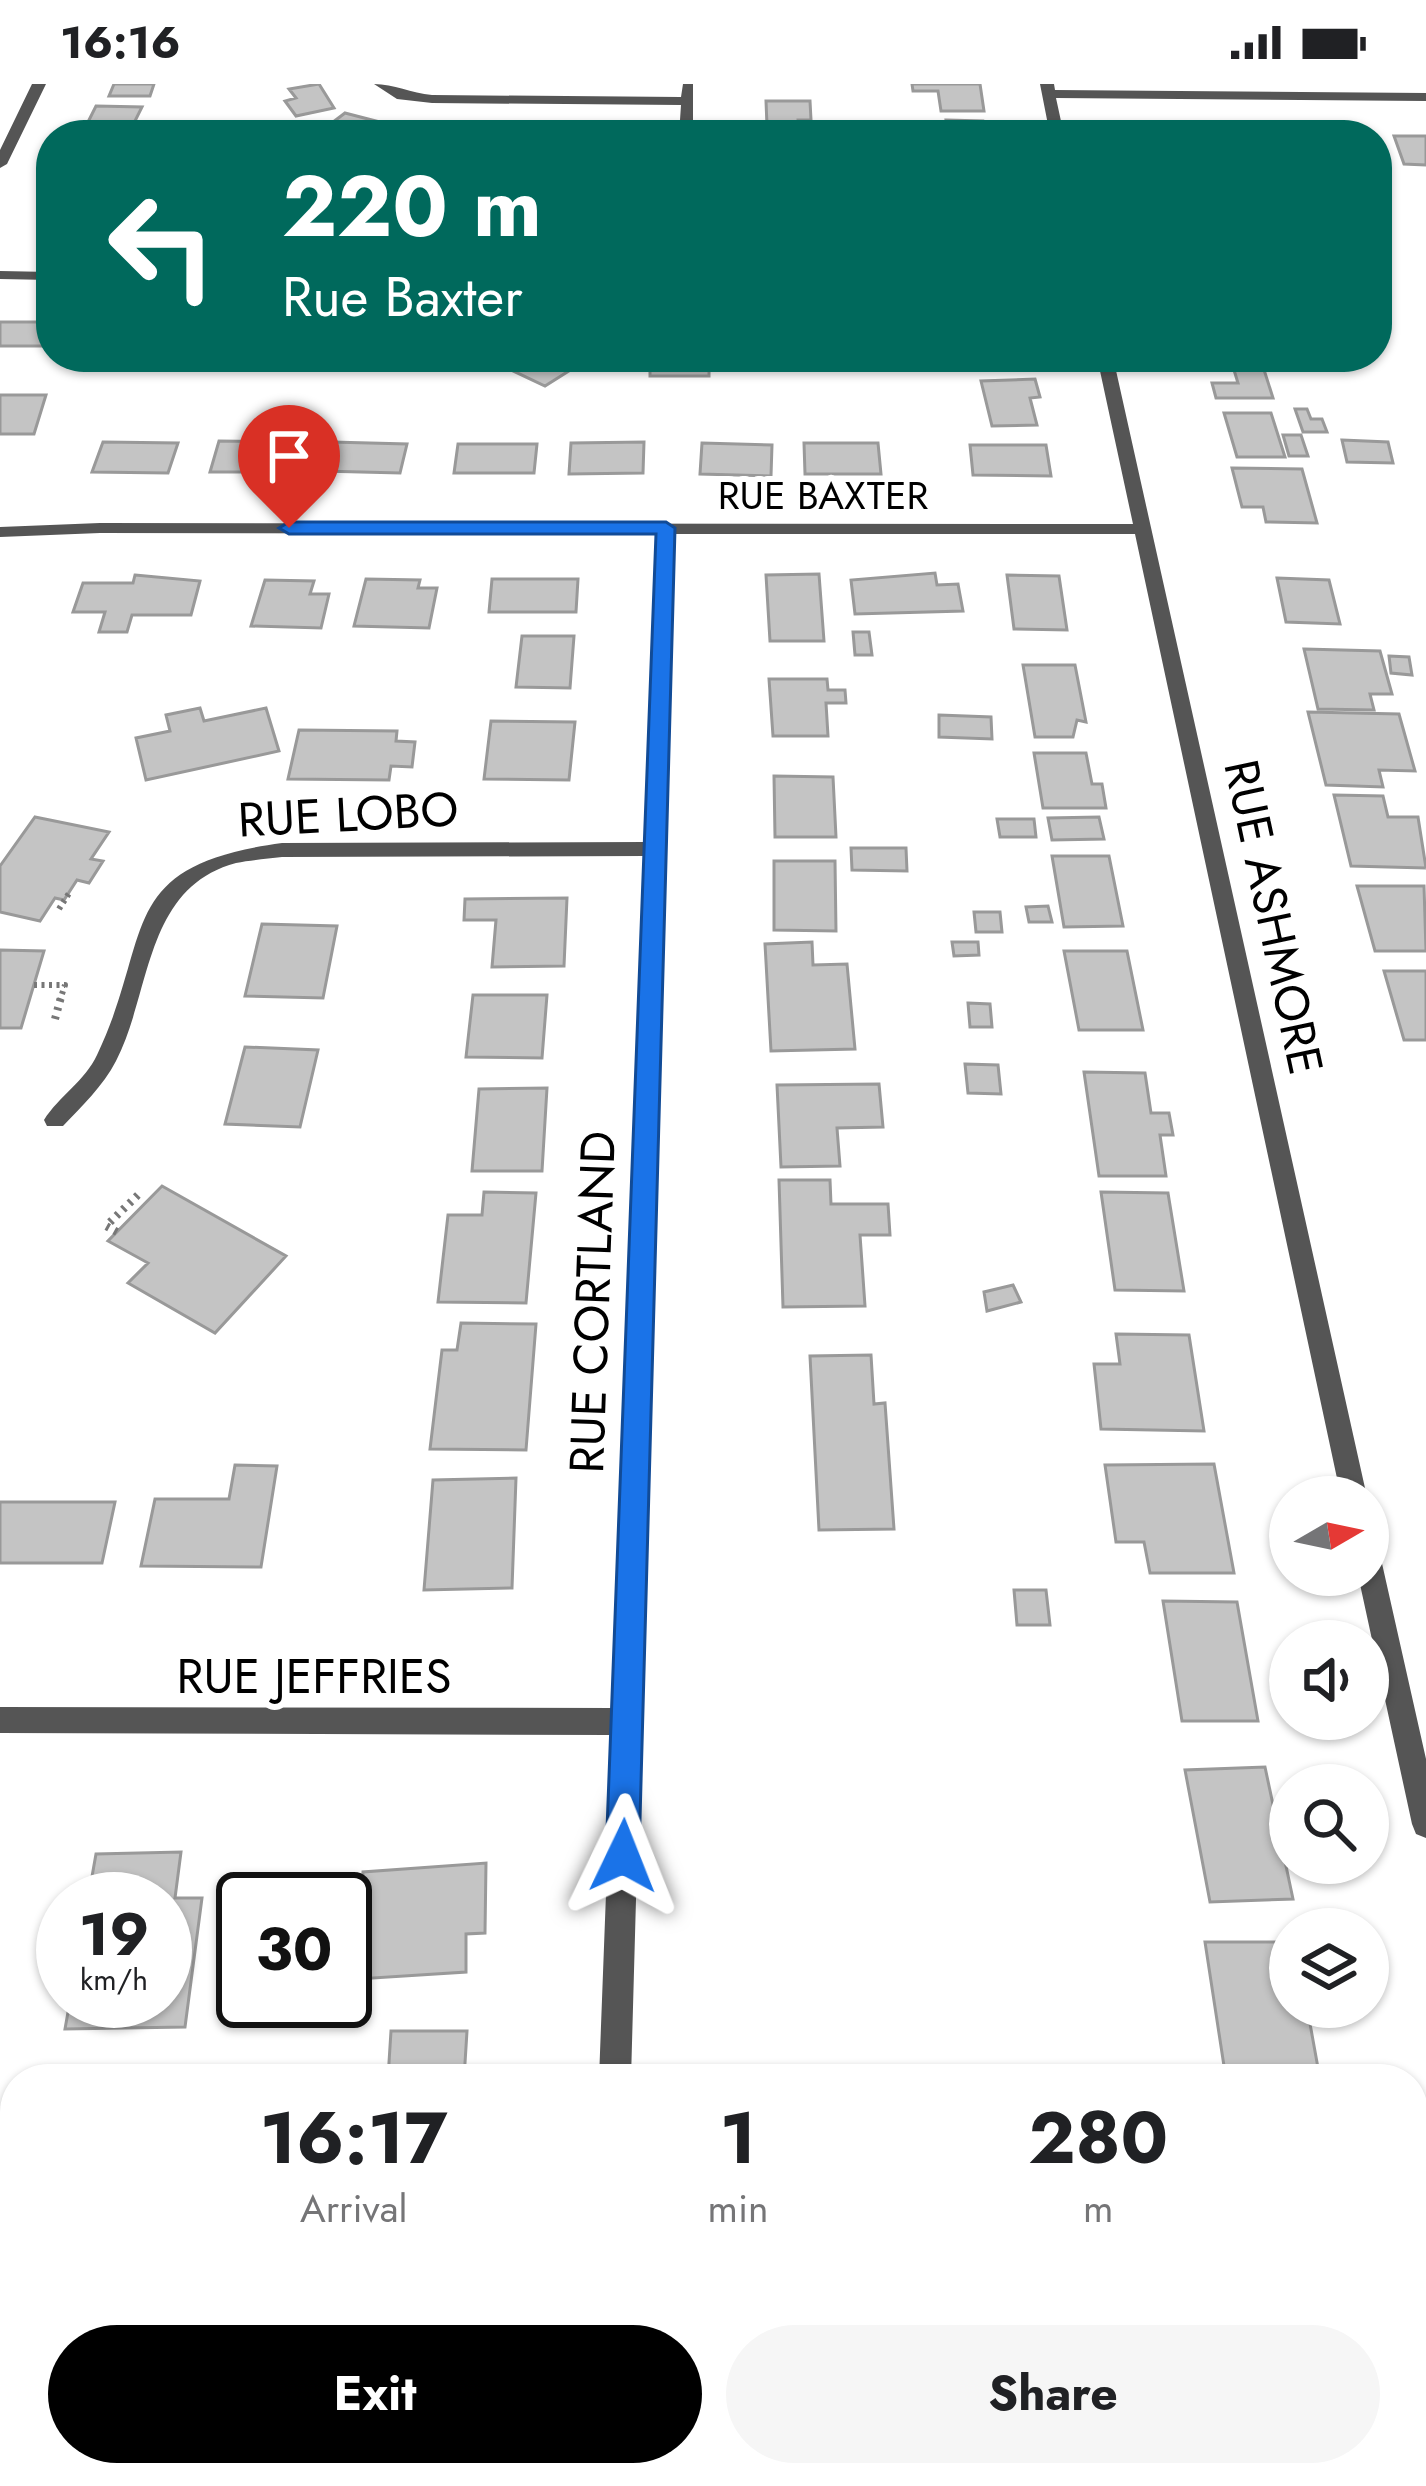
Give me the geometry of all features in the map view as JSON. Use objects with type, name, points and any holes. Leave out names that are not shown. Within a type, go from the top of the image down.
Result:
[{"type":"street","points":[[0,164],[39,84]]},
{"type":"street","points":[[381,84],[415,98],[688,101]]},
{"type":"street","points":[[687,120],[688,84]]},
{"type":"street","points":[[1054,120],[1048,89],[1426,98]]},
{"type":"street","points":[[0,275],[36,276]]},
{"type":"street","name":"RUE ASHMORE","points":[[1108,372],[1349,1476]]},
{"type":"street","name":"RUE BAXTER","points":[[0,532],[100,527],[1143,529]]},
{"type":"street","name":"RUE CORTLAND","points":[[616,2064],[666,528]]},
{"type":"street","name":"RUE LOBO","points":[[55,1120],[107,1058],[162,899],[203,868],[250,851],[655,849]]},
{"type":"street","points":[[1376,1596],[1426,1824]]},
{"type":"street","name":"RUE JEFFRIES","points":[[0,1720],[627,1722]]},
{"type":"path","points":[[59,909],[71,890]]},
{"type":"path","points":[[34,985],[65,985],[55,1019]]},
{"type":"path","points":[[116,1232],[106,1226],[142,1191]]},
{"type":"building","points":[[114,84],[154,84],[150,96],[109,96]]},
{"type":"building","points":[[319,84],[334,108],[296,116],[285,101],[296,98],[289,89]]},
{"type":"building","points":[[912,84],[980,84],[984,111],[941,111],[938,91],[913,91]]},
{"type":"building","points":[[766,101],[810,101],[811,120],[767,120]]},
{"type":"building","points":[[96,106],[142,107],[136,120],[89,120]]},
{"type":"building","points":[[345,113],[372,120],[336,120]]},
{"type":"building","points":[[1394,136],[1426,136],[1426,165],[1404,164]]},
{"type":"building","points":[[0,322],[36,322],[36,346],[0,346]]},
{"type":"building","points":[[515,372],[567,372],[545,386]]},
{"type":"building","points":[[650,372],[709,372],[709,376],[650,376]]},
{"type":"building","points":[[1235,372],[1265,372],[1273,398],[1216,398],[1212,383],[1238,383]]},
{"type":"building","points":[[1035,379],[1040,397],[1030,398],[1037,425],[992,426],[981,381]]},
{"type":"building","points":[[0,395],[46,395],[34,434],[0,434]]},
{"type":"building","points":[[1295,409],[1307,409],[1311,419],[1322,419],[1327,432],[1303,432]]},
{"type":"building","points":[[1224,413],[1271,413],[1285,457],[1237,457]]},
{"type":"building","points":[[1283,435],[1301,435],[1308,456],[1289,456]]},
{"type":"building","points":[[1342,440],[1388,442],[1393,463],[1347,462]]},
{"type":"building","points":[[219,441],[298,442],[290,472],[210,472]]},
{"type":"building","points":[[103,442],[178,443],[168,473],[92,472]]},
{"type":"building","points":[[331,442],[407,444],[400,473],[322,471]]},
{"type":"building","points":[[644,442],[643,473],[569,474],[571,443]]},
{"type":"building","points":[[702,443],[772,445],[771,476],[700,474]]},
{"type":"building","points":[[804,443],[878,443],[881,474],[805,474]]},
{"type":"building","points":[[458,444],[537,444],[534,473],[454,473]]},
{"type":"building","points":[[970,445],[1046,445],[1051,476],[973,475]]},
{"type":"building","points":[[1232,468],[1302,469],[1317,523],[1266,522],[1263,507],[1242,507]]},
{"type":"building","points":[[935,573],[937,585],[958,584],[963,611],[855,614],[851,580]]},
{"type":"building","points":[[819,574],[824,641],[770,641],[766,575]]},
{"type":"building","points":[[135,575],[200,581],[191,615],[132,615],[127,632],[99,632],[105,612],[73,612],[83,583],[133,583]]},
{"type":"building","points":[[1007,575],[1059,576],[1067,630],[1014,629]]},
{"type":"building","points":[[1277,578],[1329,580],[1340,624],[1286,622]]},
{"type":"building","points":[[366,579],[420,580],[418,588],[437,588],[429,628],[354,626]]},
{"type":"building","points":[[492,579],[578,579],[576,612],[489,612]]},
{"type":"building","points":[[265,580],[314,581],[310,594],[329,594],[321,628],[251,626]]},
{"type":"building","points":[[853,632],[869,632],[872,655],[855,655]]},
{"type":"building","points":[[522,636],[574,636],[570,688],[516,687]]},
{"type":"building","points":[[1304,649],[1380,651],[1392,694],[1370,694],[1374,710],[1318,709]]},
{"type":"building","points":[[1389,656],[1409,657],[1412,675],[1391,673]]},
{"type":"building","points":[[1023,665],[1075,665],[1086,722],[1077,720],[1073,737],[1035,737]]},
{"type":"building","points":[[769,679],[827,679],[828,690],[845,690],[846,703],[826,703],[828,736],[773,736]]},
{"type":"building","points":[[200,708],[204,721],[266,708],[279,751],[146,780],[136,738],[170,731],[166,715]]},
{"type":"building","points":[[1308,712],[1399,714],[1415,771],[1379,770],[1383,787],[1326,785]]},
{"type":"building","points":[[939,715],[991,717],[992,739],[939,737]]},
{"type":"building","points":[[491,721],[575,722],[569,780],[484,779]]},
{"type":"building","points":[[299,730],[397,731],[396,741],[415,742],[412,767],[391,766],[389,780],[288,779]]},
{"type":"building","points":[[1034,753],[1086,753],[1092,784],[1102,784],[1106,808],[1043,808]]},
{"type":"building","points":[[774,776],[833,777],[836,837],[775,837]]},
{"type":"building","points":[[1334,795],[1383,796],[1388,817],[1418,817],[1426,868],[1351,866]]},
{"type":"building","points":[[35,817],[109,832],[91,859],[103,861],[89,883],[77,880],[64,900],[55,898],[40,921],[0,912],[0,866]]},
{"type":"building","points":[[1099,817],[1104,839],[1052,840],[1048,818]]},
{"type":"building","points":[[997,819],[1034,819],[1036,837],[1000,837]]},
{"type":"building","points":[[851,848],[906,848],[907,871],[852,870]]},
{"type":"building","points":[[1052,856],[1109,856],[1123,926],[1064,927]]},
{"type":"building","points":[[774,861],[835,861],[836,931],[774,930]]},
{"type":"building","points":[[1357,886],[1424,886],[1426,951],[1375,951]]},
{"type":"building","points":[[567,898],[564,966],[492,967],[496,920],[464,920],[465,899]]},
{"type":"building","points":[[1048,906],[1052,922],[1029,922],[1026,907]]},
{"type":"building","points":[[974,912],[1000,912],[1002,932],[976,932]]},
{"type":"building","points":[[262,924],[337,926],[323,998],[245,996]]},
{"type":"building","points":[[812,942],[813,965],[847,964],[855,1049],[771,1051],[765,944]]},
{"type":"building","points":[[952,942],[978,942],[979,955],[954,956]]},
{"type":"building","points":[[0,950],[44,951],[21,1028],[0,1028]]},
{"type":"building","points":[[1064,951],[1127,951],[1143,1030],[1079,1030]]},
{"type":"building","points":[[1384,971],[1426,971],[1426,1040],[1404,1040]]},
{"type":"building","points":[[473,995],[547,995],[542,1058],[466,1057]]},
{"type":"building","points":[[968,1003],[990,1004],[992,1027],[970,1027]]},
{"type":"building","points":[[245,1047],[318,1050],[300,1127],[225,1124]]},
{"type":"building","points":[[965,1064],[998,1065],[1001,1094],[968,1093]]},
{"type":"building","points":[[1084,1072],[1145,1073],[1151,1113],[1169,1113],[1173,1135],[1160,1135],[1166,1176],[1099,1176]]},
{"type":"building","points":[[879,1084],[883,1127],[837,1128],[840,1166],[781,1167],[777,1085]]},
{"type":"building","points":[[547,1088],[542,1171],[472,1171],[479,1089]]},
{"type":"building","points":[[779,1180],[830,1180],[831,1204],[888,1204],[890,1235],[860,1235],[865,1306],[783,1307]]},
{"type":"building","points":[[162,1186],[286,1256],[215,1333],[128,1283],[148,1263],[108,1241]]},
{"type":"building","points":[[484,1192],[536,1193],[526,1303],[438,1302],[448,1215],[482,1215]]},
{"type":"building","points":[[1101,1192],[1168,1193],[1184,1291],[1115,1290]]},
{"type":"building","points":[[1013,1285],[1021,1302],[987,1311],[984,1292]]},
{"type":"building","points":[[461,1323],[536,1324],[526,1450],[430,1449],[442,1350],[457,1350]]},
{"type":"building","points":[[1116,1334],[1189,1335],[1204,1431],[1101,1429],[1094,1364],[1120,1364]]},
{"type":"building","points":[[871,1355],[874,1404],[885,1403],[894,1529],[819,1530],[810,1356]]},
{"type":"building","points":[[1214,1464],[1234,1573],[1150,1573],[1144,1542],[1116,1542],[1105,1465]]},
{"type":"building","points":[[235,1465],[277,1466],[261,1567],[141,1566],[155,1499],[229,1499]]},
{"type":"building","points":[[516,1478],[512,1588],[424,1590],[433,1480]]},
{"type":"building","points":[[0,1502],[115,1502],[102,1563],[0,1563]]},
{"type":"building","points":[[1014,1590],[1046,1590],[1050,1625],[1017,1625]]},
{"type":"building","points":[[1163,1601],[1237,1602],[1258,1721],[1182,1721]]},
{"type":"building","points":[[1265,1767],[1269,1884],[1290,1884],[1293,1899],[1210,1902],[1185,1770]]},
{"type":"building","points":[[181,1852],[178,1872],[93,1872],[96,1854]]},
{"type":"building","points":[[486,1863],[485,1933],[466,1934],[466,1972],[372,1978],[372,1872],[363,1872]]},
{"type":"building","points":[[192,1898],[202,1898],[192,1974]]},
{"type":"building","points":[[1205,1942],[1269,1942],[1269,2028],[1311,2028],[1317,2064],[1224,2064]]},
{"type":"building","points":[[391,2031],[467,2031],[465,2064],[389,2064]]},
{"type":"route","points":[[289,528],[666,528],[623,1856]]}]
